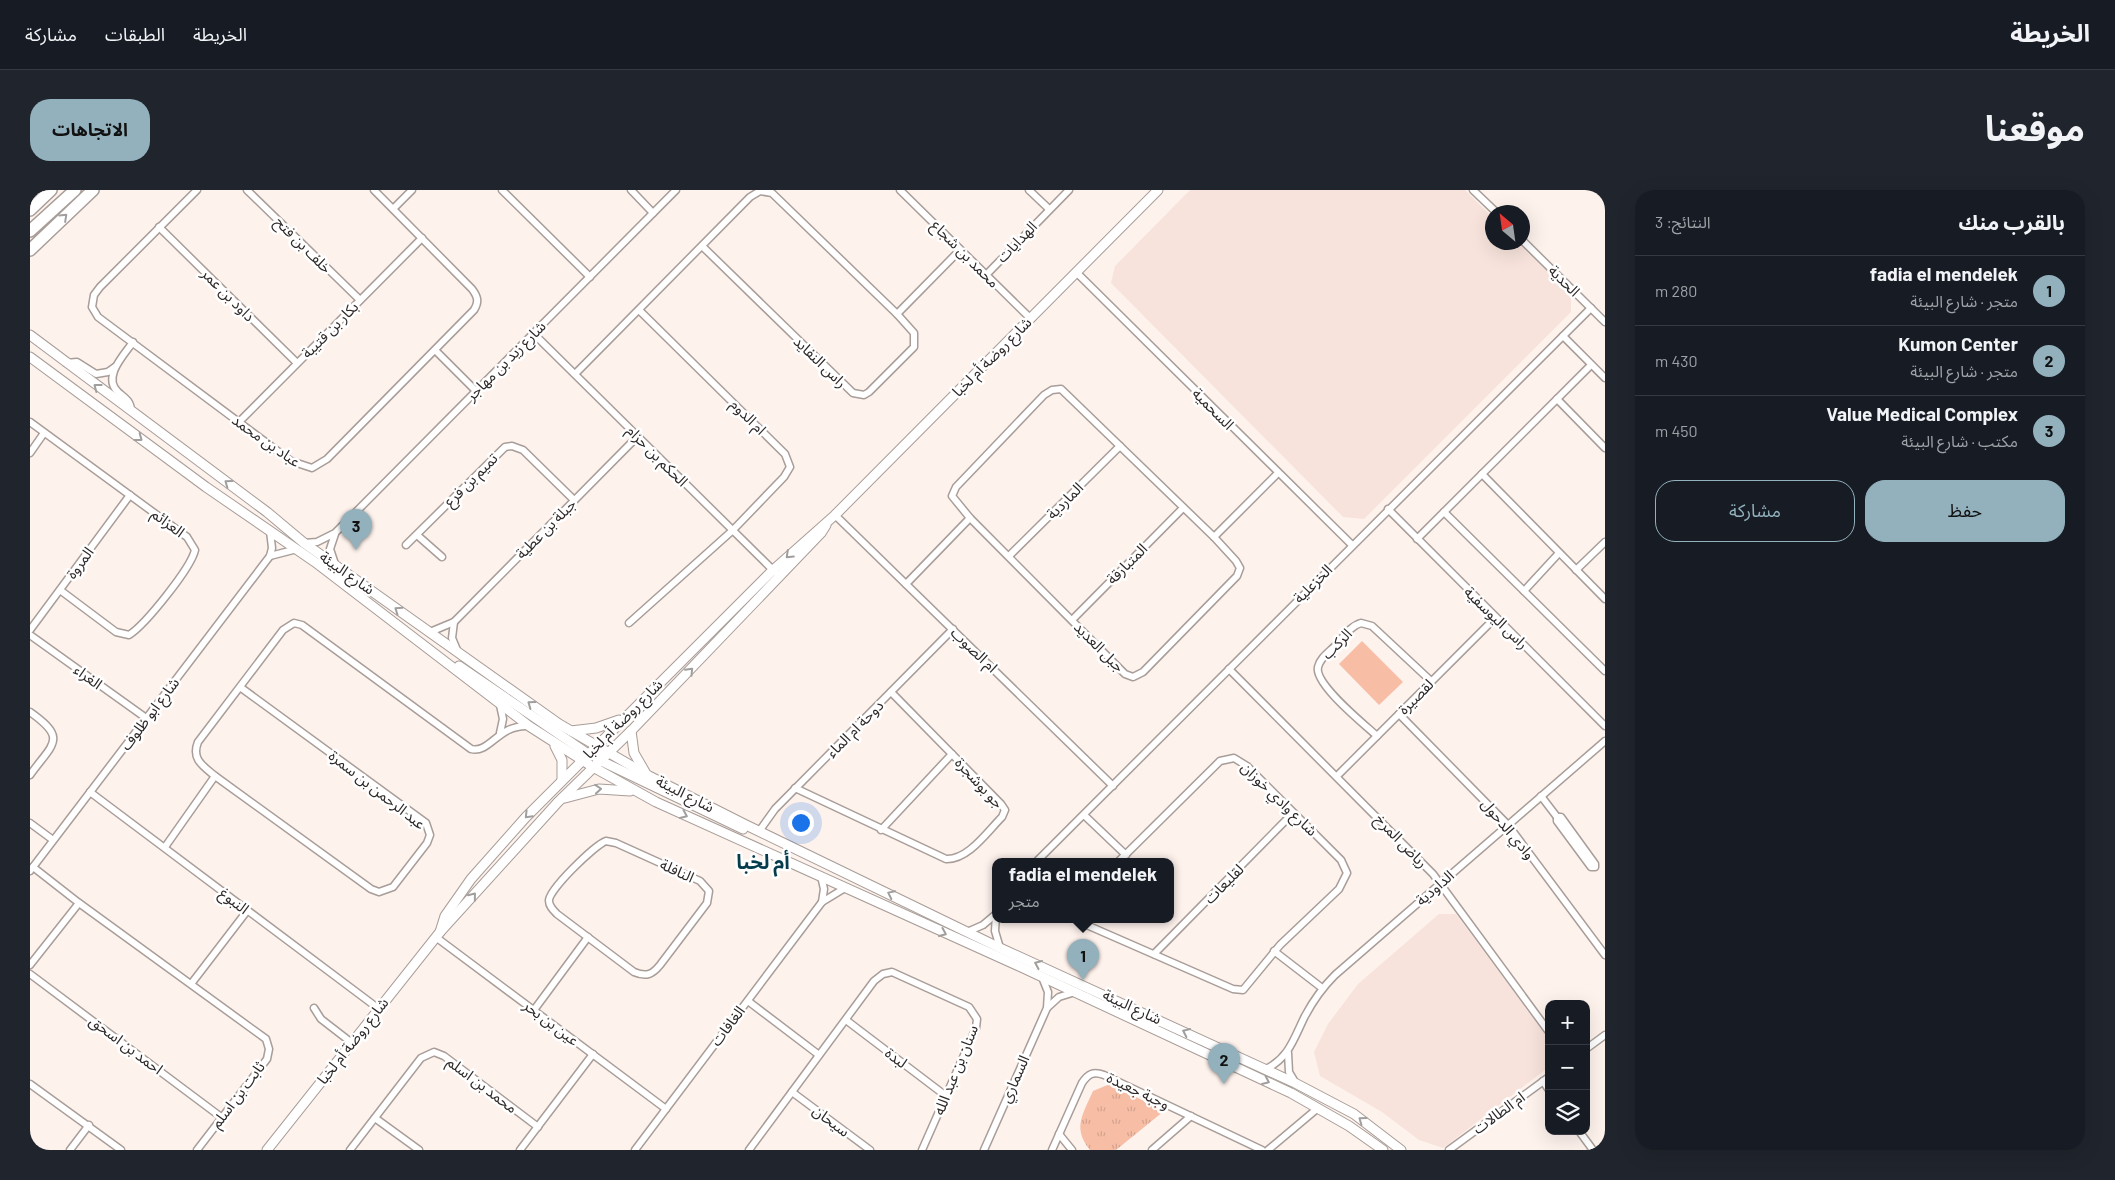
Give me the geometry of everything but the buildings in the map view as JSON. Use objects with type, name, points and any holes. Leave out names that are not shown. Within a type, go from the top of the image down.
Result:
[{"type":"highway","points":[[30,210],[51,190]]},
{"type":"highway","points":[[30,231],[75,190]]},
{"type":"highway","points":[[32,249],[93,190]]},
{"type":"street","name":"عباد بن محمد","points":[[197,190],[100,287],[91,302],[98,317],[239,422],[298,465],[305,468],[319,466],[474,310],[478,300],[472,289],[374,190]]},
{"type":"street","name":"خلف بن فتح","points":[[248,190],[360,300]]},
{"type":"street","points":[[393,209],[412,190]]},
{"type":"street","points":[[502,190],[590,277]]},
{"type":"street","points":[[631,190],[653,213]]},
{"type":"street","name":"شارع زيد بن مهاجر","points":[[301,546],[317,542],[335,533],[676,190]]},
{"type":"street","name":"راس النفايد","points":[[575,374],[750,197],[760,191],[767,190],[778,198],[897,314],[914,333],[914,347],[869,392],[864,395],[853,393],[702,246]]},
{"type":"street","name":"محمد بن شجاع","points":[[900,190],[1030,318]]},
{"type":"street","name":"الهدايات","points":[[1029,190],[1049,210]]},
{"type":"street","name":"الهدايات","points":[[986,275],[1069,190]]},
{"type":"street","name":"شارع روضة أم لخبا","points":[[438,935],[446,916],[489,858],[562,780],[773,570],[813,532],[826,524],[1158,190]]},
{"type":"street","points":[[1473,190],[1489,205]]},
{"type":"street","name":"داود بن عمر","points":[[159,228],[297,363]]},
{"type":"street","name":"بكار بن قتيبة","points":[[239,422],[422,238]]},
{"type":"street","name":"الحدية","points":[[1530,248],[1605,322]]},
{"type":"street","points":[[897,314],[960,250]]},
{"type":"street","name":"السحمية","points":[[1076,272],[1352,545]]},
{"type":"street","name":"الخزعلية","points":[[1040,858],[1388,508],[1591,308]]},
{"type":"street","name":"ام الدوم","points":[[639,310],[788,459],[790,467],[784,477],[733,530]]},
{"type":"street","name":"الحكم بن حزام","points":[[534,334],[781,577]]},
{"type":"street","name":"شارع البيئة","points":[[30,335],[267,512],[301,546],[500,705],[554,744],[585,757],[594,768],[640,794],[1075,992],[1282,1089],[1349,1126],[1383,1150]]},
{"type":"street","points":[[1563,336],[1605,378]]},
{"type":"street","points":[[66,363],[77,362],[96,374],[108,372],[116,366],[133,342]]},
{"type":"street","points":[[435,350],[476,391]]},
{"type":"street","name":"شارع البيئة","points":[[30,357],[206,487],[270,530],[335,565],[571,731],[608,753],[649,776],[1000,948],[1295,1083],[1354,1114],[1401,1150]]},
{"type":"street","points":[[1417,539],[1591,365]]},
{"type":"street","points":[[116,366],[113,384],[116,390],[129,401],[131,412]]},
{"type":"street","name":"جبل العديد","points":[[1052,390],[1065,392],[1120,446],[1239,564],[1240,572],[1138,675],[1133,677],[1125,674],[970,518],[954,500],[953,492],[1044,395],[1052,390]]},
{"type":"street","points":[[1557,399],[1605,448]]},
{"type":"street","name":"العزائم","points":[[30,422],[187,537],[195,550],[189,565],[140,626],[129,635],[116,632],[60,590]]},
{"type":"street","points":[[30,453],[44,433]]},
{"type":"street","name":"جبلة بن عطية","points":[[430,632],[454,622],[638,436]]},
{"type":"street","name":"تميم بن فرع","points":[[406,545],[505,447],[512,446],[523,450],[574,500]]},
{"type":"street","name":"الماردية","points":[[1009,556],[1120,446]]},
{"type":"street","points":[[1214,538],[1278,473]]},
{"type":"street","points":[[1482,474],[1605,599]]},
{"type":"street","name":"المروة","points":[[30,630],[130,495]]},
{"type":"street","name":"المتبارقة","points":[[1072,620],[1183,508]]},
{"type":"street","name":"راس اليوسفية","points":[[1388,508],[1495,618],[1605,726]]},
{"type":"street","points":[[1444,512],[1605,671]]},
{"type":"street","name":"ام الصوب","points":[[835,515],[1113,786]]},
{"type":"street","points":[[906,584],[970,518]]},
{"type":"street","name":"شارع روضة أم لخبا","points":[[267,1150],[438,935],[558,802],[631,731],[781,577],[821,533],[826,524]]},
{"type":"street","points":[[270,530],[272,548],[270,556]]},
{"type":"street","points":[[629,624],[733,530]]},
{"type":"street","points":[[335,533],[330,549],[335,565]]},
{"type":"street","points":[[417,535],[442,557]]},
{"type":"street","points":[[1576,570],[1605,542]]},
{"type":"street","points":[[270,556],[301,546]]},
{"type":"street","points":[[1524,591],[1559,553]]},
{"type":"street","name":"شارع ابو ظلوف","points":[[31,869],[270,556]]},
{"type":"street","name":"لقصيرة","points":[[1337,776],[1495,618]]},
{"type":"street","points":[[454,622],[452,638],[458,652]]},
{"type":"street","name":"عبد الرحمن بن سمرة","points":[[240,687],[426,823],[430,831],[429,838],[392,887],[386,891],[376,892],[215,776],[197,760],[196,748],[240,687],[283,630],[294,623],[302,625],[470,748],[484,748],[500,733],[514,727],[529,726]]},
{"type":"street","name":"الركب","points":[[1377,736],[1326,687],[1318,675],[1317,668],[1320,660],[1352,628],[1361,623],[1372,626],[1431,681]]},
{"type":"street","name":"دوحة ام الماء","points":[[760,830],[770,814],[795,788],[953,630]]},
{"type":"street","name":"الغراء","points":[[30,636],[146,718]]},
{"type":"street","points":[[439,657],[454,663],[585,757],[601,760],[744,830],[760,830]]},
{"type":"street","name":"رياض المرخ","points":[[1229,669],[1440,882],[1545,1026]]},
{"type":"street","name":"جو بوشجرة","points":[[795,788],[938,857],[952,859],[968,851],[1002,817],[1005,810],[892,692]]},
{"type":"street","points":[[500,705],[503,719],[500,733]]},
{"type":"street","points":[[30,712],[49,726],[54,735],[53,744],[30,775]]},
{"type":"street","name":"وادي الدحول","points":[[1399,714],[1508,825],[1605,955]]},
{"type":"street","points":[[571,731],[596,728],[626,716]]},
{"type":"street","points":[[631,731],[634,753],[649,776]]},
{"type":"street","name":"الداودية","points":[[1266,1069],[1288,1053],[1305,1015],[1322,988],[1440,882],[1605,741]]},
{"type":"street","points":[[554,744],[562,760],[562,780]]},
{"type":"street","points":[[585,757],[608,753]]},
{"type":"street","name":"جو بوشجرة","points":[[882,830],[952,754]]},
{"type":"street","name":"شارع وادي خوزان","points":[[1085,923],[1238,991],[1243,990],[1250,984],[1274,951],[1339,889],[1347,873],[1341,860],[1241,761],[1227,758],[1220,762],[1122,858]]},
{"type":"street","points":[[165,847],[215,776]]},
{"type":"street","points":[[558,802],[578,793],[599,789],[620,789],[640,794]]},
{"type":"street","name":"النبوغ","points":[[90,792],[378,1009]]},
{"type":"street","points":[[1541,796],[1557,817],[1557,820],[1575,841]]},
{"type":"street","name":"لقليعات","points":[[1154,954],[1293,813]]},
{"type":"street","points":[[1084,815],[1126,855]]},
{"type":"street","points":[[30,823],[53,840]]},
{"type":"street","name":"النافلة","points":[[606,841],[616,842],[700,881],[709,891],[707,903],[660,965],[650,974],[645,975],[634,972],[588,937],[553,910],[548,900],[553,890],[596,847],[606,841]]},
{"type":"street","name":"ثابت بن اسلم","points":[[31,869],[266,1039],[269,1049],[266,1059],[197,1150]]},
{"type":"street","points":[[820,876],[824,889],[822,902]]},
{"type":"street","name":"الغافات","points":[[635,1150],[822,902],[845,888]]},
{"type":"street","points":[[30,965],[79,903]]},
{"type":"street","points":[[191,984],[247,911]]},
{"type":"street","points":[[968,932],[992,918]]},
{"type":"street","points":[[996,923],[995,931],[1000,948]]},
{"type":"street","name":"عين بن بحر","points":[[438,935],[534,1010],[666,1108]]},
{"type":"street","points":[[534,1010],[588,937]]},
{"type":"street","points":[[1274,951],[1322,988]]},
{"type":"street","name":"سنان بن عبد الله","points":[[749,1150],[874,981],[887,973],[902,976],[969,1007],[976,1014],[977,1022],[922,1150]]},
{"type":"street","name":"احمد بن اسحق","points":[[30,974],[221,1117]]},
{"type":"street","name":"السماري","points":[[984,1150],[1047,1008],[1048,992],[1042,977]]},
{"type":"street","points":[[1047,1008],[1059,997],[1075,992]]},
{"type":"street","points":[[748,1001],[820,1055]]},
{"type":"street","points":[[314,1008],[321,1019],[352,1043]]},
{"type":"street","name":"لبدة","points":[[846,1020],[946,1096]]},
{"type":"street","points":[[1590,1046],[1605,1035]]},
{"type":"street","name":"محمد بن اسلم","points":[[350,1150],[420,1058],[434,1052],[444,1056],[538,1127]]},
{"type":"street","points":[[1288,1053],[1289,1072],[1295,1083]]},
{"type":"street","points":[[520,1150],[593,1054]]},
{"type":"street","name":"وجبة جعيدة","points":[[1052,1150],[1082,1082],[1089,1074],[1094,1072],[1262,1150]]},
{"type":"street","name":"ام الطالات","points":[[1449,1150],[1545,1080]]},
{"type":"street","points":[[1542,1082],[1545,1085]]},
{"type":"street","points":[[30,1084],[121,1150]]},
{"type":"street","name":"سيحان","points":[[792,1092],[870,1150]]},
{"type":"street","points":[[1268,1150],[1318,1108]]},
{"type":"street","points":[[1152,1150],[1191,1116]]},
{"type":"street","points":[[375,1118],[419,1150]]},
{"type":"street","points":[[70,1150],[89,1125]]},
{"type":"street","points":[[1059,1134],[1072,1150]]},
{"type":"street","points":[[1582,1135],[1593,1150]]},
{"type":"shaded area","points":[[1190,190],[1465,190],[1485,210],[1485,250],[1526,250],[1571,292],[1571,312],[1364,519],[1343,517],[1111,283],[1115,266]]},
{"type":"shaded area","points":[[1439,914],[1456,914],[1545,1035],[1545,1070],[1443,1148],[1419,1140],[1382,1112],[1320,1076],[1314,1052],[1328,1024],[1358,984]]},
{"type":"green space","points":[[1362,641],[1403,682],[1379,705],[1339,664]]},
{"type":"green space","points":[[1110,1084],[1164,1111],[1116,1150],[1090,1150],[1081,1135],[1080,1128],[1083,1114],[1093,1091]]},
{"type":"place","name":"Value Medical Complex","points":[[356,550]]},
{"type":"place","name":"fadia el mendelek","points":[[1083,980]]},
{"type":"place","name":"Kumon Center","points":[[1224,1084]]},
{"type":"district","name":"أم لخبا","points":[[763,862]]}]
